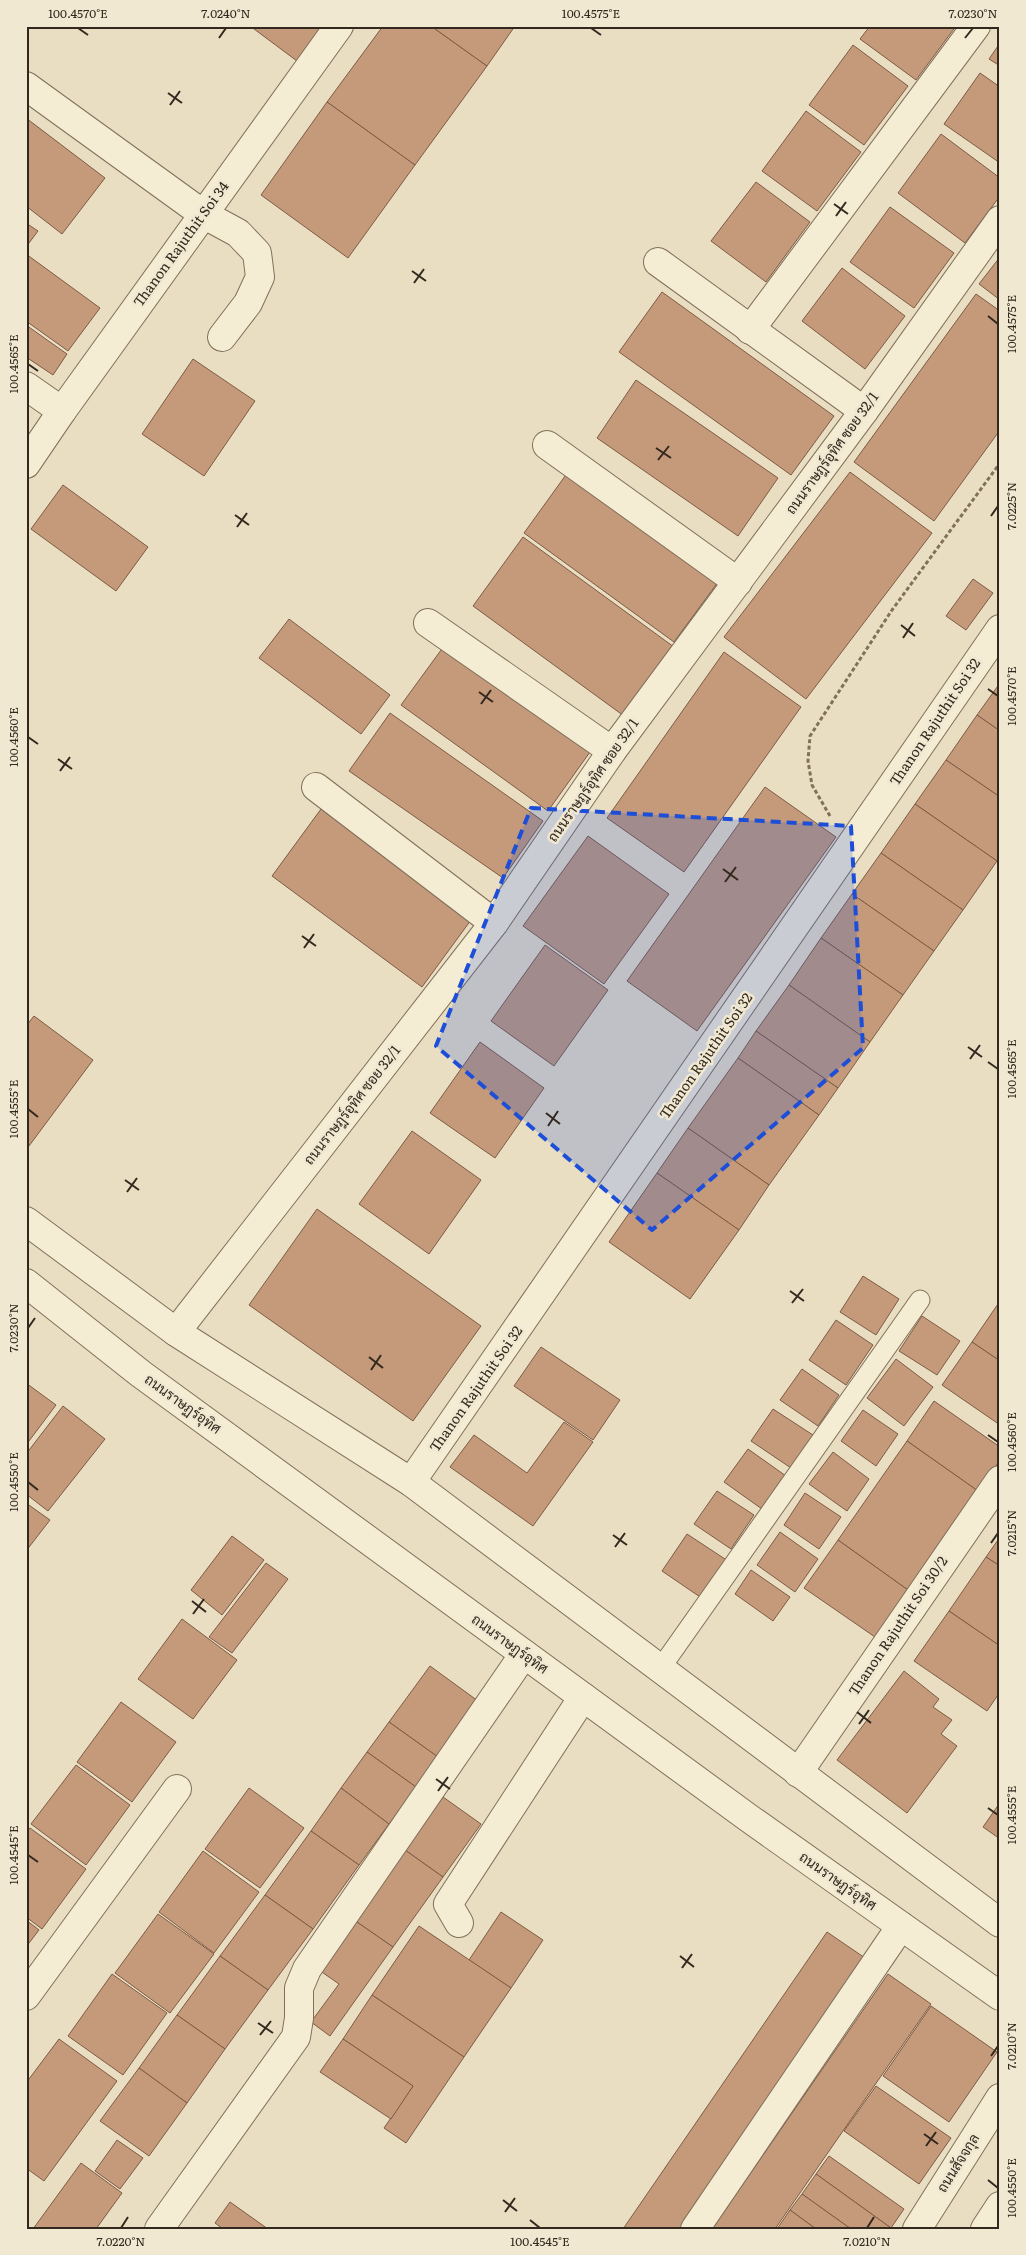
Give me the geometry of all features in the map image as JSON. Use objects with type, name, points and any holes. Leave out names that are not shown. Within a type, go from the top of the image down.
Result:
[{"type":"street","name":"Thanon Rajuthit Soi 34","points":[[26,464],[62,411],[339,26]]},
{"type":"street","points":[[750,330],[976,26]]},
{"type":"street","points":[[26,86],[203,214],[238,233],[257,253],[260,276],[248,303],[222,337]]},
{"type":"street","name":"ถนนราษฎร์อุทิศ ซอย 32/1","points":[[176,1332],[494,923],[612,751],[864,411],[1000,220]]},
{"type":"street","points":[[658,262],[864,411]]},
{"type":"street","points":[[26,386],[62,411]]},
{"type":"street","points":[[547,445],[738,582]]},
{"type":"street","points":[[428,623],[612,751]]},
{"type":"street","name":"Thanon Rajuthit Soi 32","points":[[411,1482],[1000,629]]},
{"type":"street","points":[[316,788],[494,923]]},
{"type":"street","points":[[26,1221],[176,1332],[411,1482],[1000,1923]]},
{"type":"street","name":"ถนนราษฏร์อุทิศ","points":[[26,1283],[141,1374],[583,1697],[1000,1996]]},
{"type":"street","name":"Thanon Rajuthit Soi 30/2","points":[[798,1773],[1000,1480]]},
{"type":"street","points":[[159,2229],[296,2037],[300,2018],[299,1988],[307,1969],[524,1654]]},
{"type":"street","points":[[459,1923],[448,1904],[583,1697]]},
{"type":"street","points":[[26,1996],[177,1789]]},
{"type":"street","points":[[694,2229],[901,1926]]},
{"type":"street","name":"ถนนสัจจกุล","points":[[917,2229],[1000,2098]]},
{"type":"street","points":[[985,2229],[1000,2206]]},
{"type":"lane","points":[[660,1669],[920,1300]]},
{"type":"path","points":[[852,844],[828,813],[812,785],[808,761],[810,736],[892,610],[1000,463]]},
{"type":"highlighted area","points":[[531,808],[851,826],[863,1048],[652,1230],[436,1046]]},
{"type":"building","points":[[250,26],[323,26],[297,61]]},
{"type":"building","points":[[383,26],[431,26],[487,66],[415,165],[327,102]]},
{"type":"building","points":[[431,26],[515,26],[487,66]]},
{"type":"building","points":[[870,26],[956,26],[916,80],[860,39]]},
{"type":"building","points":[[1000,43],[1000,66],[989,59]]},
{"type":"building","points":[[853,45],[908,86],[864,145],[809,105]]},
{"type":"building","points":[[980,73],[1000,87],[1000,163],[944,124]]},
{"type":"building","points":[[327,102],[415,165],[348,258],[261,195]]},
{"type":"building","points":[[806,111],[861,152],[817,211],[762,171]]},
{"type":"building","points":[[26,118],[105,178],[62,234],[26,206]]},
{"type":"building","points":[[941,134],[1000,178],[1000,196],[965,243],[898,193]]},
{"type":"building","points":[[756,182],[810,222],[766,282],[711,241]]},
{"type":"building","points":[[890,207],[954,253],[914,308],[850,262]]},
{"type":"building","points":[[26,223],[38,231],[26,247]]},
{"type":"building","points":[[26,254],[100,308],[68,351],[26,321]]},
{"type":"building","points":[[1000,257],[1000,300],[979,284]]},
{"type":"building","points":[[842,268],[905,316],[865,369],[802,321]]},
{"type":"building","points":[[662,292],[834,416],[791,475],[619,352]]},
{"type":"building","points":[[976,294],[1000,311],[1000,430],[934,521],[854,462]]},
{"type":"building","points":[[26,325],[67,354],[53,375],[26,357]]},
{"type":"building","points":[[193,359],[255,401],[204,476],[142,434]]},
{"type":"building","points":[[636,380],[778,478],[738,536],[597,438]]},
{"type":"building","points":[[568,472],[718,582],[674,642],[524,533]]},
{"type":"building","points":[[850,472],[932,533],[806,699],[724,637]]},
{"type":"building","points":[[63,485],[148,547],[116,591],[31,529]]},
{"type":"building","points":[[523,537],[674,647],[624,716],[473,606]]},
{"type":"building","points":[[973,579],[993,593],[966,630],[946,616]]},
{"type":"building","points":[[289,619],[390,695],[361,734],[259,658]]},
{"type":"building","points":[[444,646],[590,752],[548,811],[401,705]]},
{"type":"building","points":[[724,652],[801,707],[684,872],[607,818]]},
{"type":"building","points":[[1000,683],[1000,731],[977,715]]},
{"type":"building","points":[[390,713],[543,821],[503,878],[349,771]]},
{"type":"building","points":[[977,715],[1000,731],[1000,797],[946,760]]},
{"type":"building","points":[[946,760],[1000,797],[1000,857],[997,861],[915,804]]},
{"type":"building","points":[[765,787],[836,837],[697,1031],[627,981]]},
{"type":"building","points":[[915,804],[997,861],[963,910],[881,853]]},
{"type":"building","points":[[321,809],[471,920],[422,987],[272,876]]},
{"type":"building","points":[[588,836],[669,894],[604,984],[523,926]]},
{"type":"building","points":[[881,853],[963,910],[934,951],[852,894]]},
{"type":"building","points":[[852,894],[934,951],[903,995],[821,938]]},
{"type":"building","points":[[821,938],[903,995],[870,1042],[789,985]]},
{"type":"building","points":[[545,945],[608,990],[554,1066],[491,1021]]},
{"type":"building","points":[[789,985],[870,1042],[838,1088],[756,1031]]},
{"type":"building","points":[[34,1016],[93,1060],[26,1150],[26,1026]]},
{"type":"building","points":[[756,1031],[838,1088],[819,1115],[738,1058]]},
{"type":"building","points":[[480,1042],[544,1088],[495,1158],[430,1113]]},
{"type":"building","points":[[738,1058],[819,1115],[769,1185],[688,1128]]},
{"type":"building","points":[[688,1128],[769,1185],[739,1230],[657,1173]]},
{"type":"building","points":[[412,1131],[481,1180],[429,1254],[359,1204]]},
{"type":"building","points":[[657,1173],[739,1230],[690,1299],[609,1242]]},
{"type":"building","points":[[317,1209],[481,1326],[413,1421],[249,1305]]},
{"type":"building","points":[[863,1276],[899,1299],[876,1335],[840,1312]]},
{"type":"building","points":[[1000,1301],[1000,1361],[972,1342]]},
{"type":"building","points":[[922,1316],[960,1341],[937,1375],[899,1351]]},
{"type":"building","points":[[836,1320],[873,1345],[846,1385],[809,1360]]},
{"type":"building","points":[[972,1342],[1000,1361],[1000,1425],[942,1385]]},
{"type":"building","points":[[541,1347],[620,1400],[593,1440],[514,1386]]},
{"type":"building","points":[[896,1359],[933,1387],[904,1426],[867,1398]]},
{"type":"building","points":[[802,1369],[839,1395],[818,1426],[780,1400]]},
{"type":"building","points":[[26,1383],[56,1405],[26,1445]]},
{"type":"building","points":[[934,1401],[1000,1447],[1000,1460],[978,1491],[907,1441]]},
{"type":"building","points":[[63,1406],[105,1439],[48,1511],[26,1494],[26,1454]]},
{"type":"building","points":[[773,1409],[813,1435],[791,1468],[751,1441]]},
{"type":"building","points":[[863,1410],[898,1434],[876,1466],[841,1441]]},
{"type":"building","points":[[564,1422],[593,1442],[533,1526],[450,1467],[474,1435],[527,1473]]},
{"type":"building","points":[[907,1441],[978,1491],[908,1590],[838,1540]]},
{"type":"building","points":[[748,1449],[786,1476],[762,1509],[724,1482]]},
{"type":"building","points":[[833,1452],[869,1479],[847,1511],[809,1484]]},
{"type":"building","points":[[717,1491],[754,1515],[731,1549],[694,1524]]},
{"type":"building","points":[[805,1493],[841,1517],[819,1549],[784,1525]]},
{"type":"building","points":[[26,1503],[50,1520],[26,1551]]},
{"type":"building","points":[[780,1532],[818,1559],[795,1592],[757,1565]]},
{"type":"building","points":[[687,1534],[728,1561],[703,1599],[662,1571]]},
{"type":"building","points":[[232,1536],[264,1560],[222,1615],[191,1590]]},
{"type":"building","points":[[1000,1537],[1000,1566],[986,1557]]},
{"type":"building","points":[[838,1540],[908,1590],[875,1637],[804,1588]]},
{"type":"building","points":[[986,1557],[1000,1566],[1000,1646],[949,1611]]},
{"type":"building","points":[[266,1563],[288,1579],[232,1653],[209,1637]]},
{"type":"building","points":[[751,1570],[790,1597],[773,1621],[735,1594]]},
{"type":"building","points":[[949,1611],[1000,1646],[1000,1692],[987,1711],[914,1661]]},
{"type":"building","points":[[182,1619],[237,1660],[193,1719],[138,1679]]},
{"type":"building","points":[[430,1666],[478,1701],[438,1757],[389,1722]]},
{"type":"building","points":[[904,1671],[939,1699],[933,1707],[952,1720],[941,1734],[957,1746],[907,1813],[837,1760]]},
{"type":"building","points":[[121,1702],[176,1742],[132,1802],[77,1762]]},
{"type":"building","points":[[389,1722],[438,1757],[416,1787],[367,1752]]},
{"type":"building","points":[[367,1752],[416,1787],[389,1824],[341,1788]]},
{"type":"building","points":[[76,1765],[130,1805],[86,1865],[31,1824]]},
{"type":"building","points":[[249,1788],[304,1828],[260,1888],[205,1849]]},
{"type":"building","points":[[341,1788],[389,1824],[359,1865],[311,1831]]},
{"type":"building","points":[[443,1797],[481,1824],[443,1877],[405,1850]]},
{"type":"building","points":[[1000,1805],[1000,1839],[983,1827]]},
{"type":"building","points":[[30,1828],[86,1869],[42,1929],[26,1917],[26,1833]]},
{"type":"building","points":[[311,1831],[359,1865],[313,1929],[265,1895]]},
{"type":"building","points":[[405,1850],[443,1877],[393,1947],[354,1920]]},
{"type":"building","points":[[203,1851],[259,1892],[214,1953],[159,1912]]},
{"type":"building","points":[[265,1895],[313,1929],[268,1990],[220,1956]]},
{"type":"building","points":[[501,1912],[543,1940],[511,1988],[469,1960]]},
{"type":"building","points":[[158,1914],[214,1954],[170,2013],[115,1973]]},
{"type":"building","points":[[26,1920],[39,1930],[26,1947]]},
{"type":"building","points":[[354,1920],[393,1947],[330,2036],[311,2022],[339,1984],[319,1970]]},
{"type":"building","points":[[419,1926],[511,1988],[464,2057],[372,1995]]},
{"type":"building","points":[[827,1932],[868,1960],[684,2229],[623,2229]]},
{"type":"building","points":[[220,1956],[268,1990],[225,2049],[177,2015]]},
{"type":"building","points":[[112,1974],[167,2013],[123,2075],[68,2036]]},
{"type":"building","points":[[888,1974],[931,2004],[775,2229],[712,2229]]},
{"type":"building","points":[[372,1995],[464,2057],[406,2143],[384,2128],[413,2086],[343,2039]]},
{"type":"building","points":[[931,2006],[997,2052],[949,2122],[883,2076]]},
{"type":"building","points":[[177,2015],[225,2049],[187,2103],[139,2068]]},
{"type":"building","points":[[59,2039],[117,2081],[44,2181],[26,2168],[26,2083]]},
{"type":"building","points":[[343,2039],[413,2086],[391,2119],[320,2072]]},
{"type":"building","points":[[139,2068],[187,2103],[149,2156],[100,2121]]},
{"type":"building","points":[[876,2086],[951,2138],[919,2184],[844,2131]]},
{"type":"building","points":[[117,2140],[143,2158],[120,2189],[95,2171]]},
{"type":"building","points":[[829,2156],[904,2209],[891,2228],[816,2174]]},
{"type":"building","points":[[81,2163],[122,2193],[96,2229],[33,2229]]},
{"type":"building","points":[[816,2174],[891,2228],[851,2229],[802,2194]]},
{"type":"building","points":[[802,2194],[851,2229],[816,2229],[790,2210]]},
{"type":"building","points":[[230,2202],[268,2229],[223,2229],[215,2223]]},
{"type":"building","points":[[790,2210],[816,2229],[777,2229]]}]
